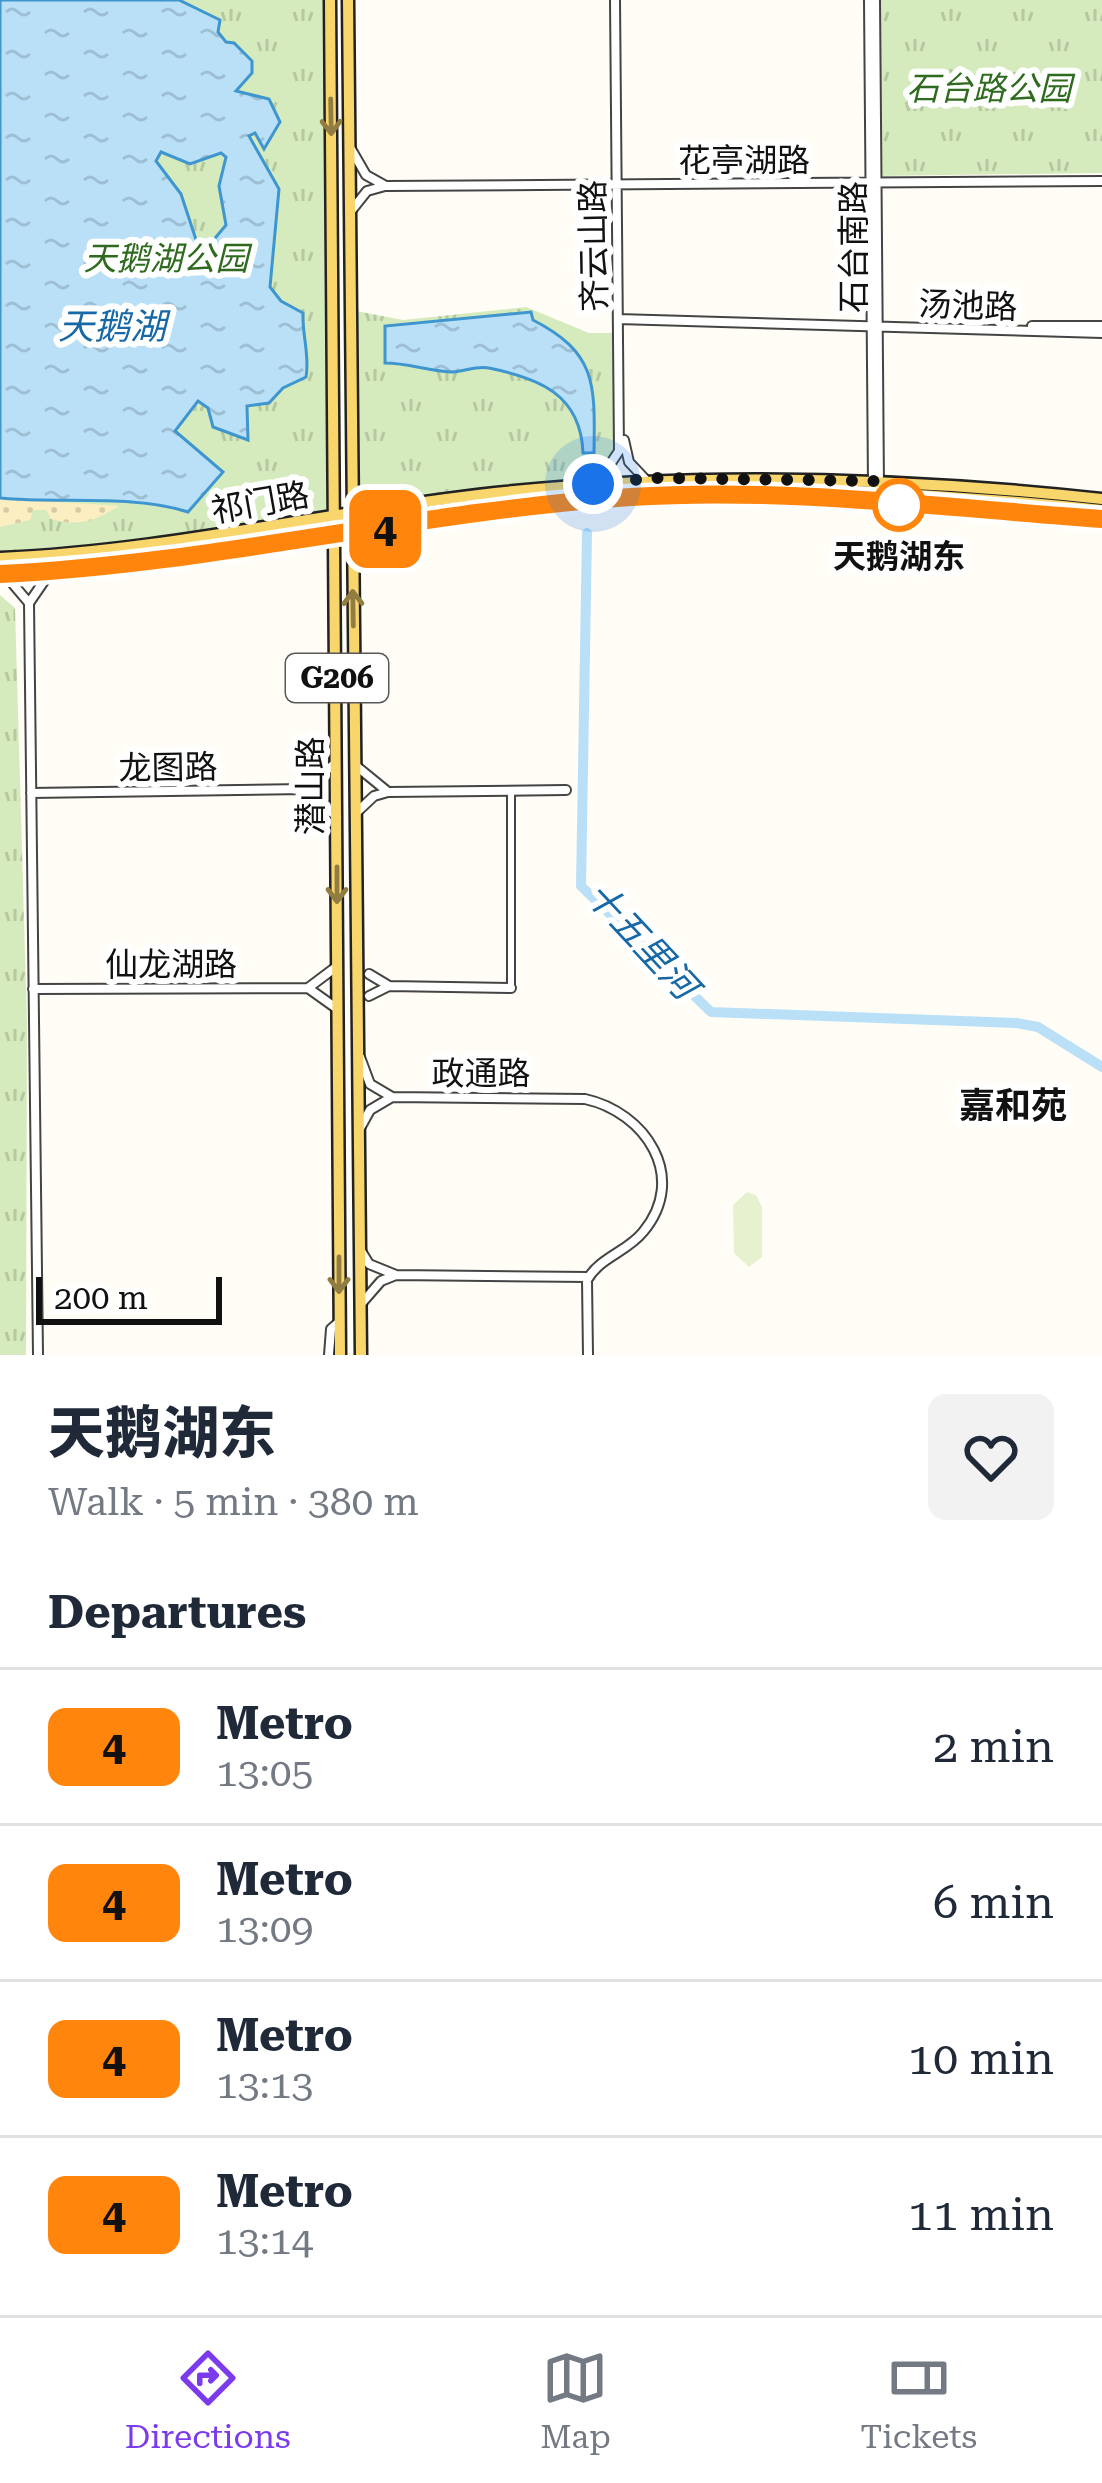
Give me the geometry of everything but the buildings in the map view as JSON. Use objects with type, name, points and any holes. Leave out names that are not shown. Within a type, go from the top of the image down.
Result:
[{"type":"main road","name":"潜山路","points":[[330,0],[340,1355]]},
{"type":"main road","name":"潜山路","points":[[348,0],[362,1352]]},
{"type":"main road","name":"祁门路","points":[[1,570],[212,551],[335,523],[352,513],[645,479],[1102,499]]},
{"type":"main road","name":"祁门路","points":[[0,559],[335,523],[352,527],[495,504],[656,490],[876,487],[1102,510]]},
{"type":"street","name":"齐云山路","points":[[597,484],[619,451],[617,0]]},
{"type":"street","name":"石台南路","points":[[872,0],[876,487]]},
{"type":"street","points":[[349,144],[366,175],[385,186]]},
{"type":"street","name":"花亭湖路","points":[[385,186],[1102,181]]},
{"type":"street","points":[[350,213],[368,191],[385,186]]},
{"type":"street","points":[[620,318],[624,446],[628,462],[645,479]]},
{"type":"street","name":"汤池路","points":[[620,318],[1102,330]]},
{"type":"street","points":[[38,1355],[29,603],[53,568]]},
{"type":"street","points":[[1,570],[29,603]]},
{"type":"street","points":[[338,759],[325,776],[305,789],[338,817]]},
{"type":"street","points":[[356,765],[388,793]]},
{"type":"street","name":"龙图路","points":[[32,793],[305,789]]},
{"type":"street","points":[[356,813],[374,796],[388,793],[566,790]]},
{"type":"street","points":[[369,996],[388,986],[511,988],[511,792]]},
{"type":"street","points":[[337,966],[308,988],[338,1010]]},
{"type":"street","points":[[369,974],[388,986]]},
{"type":"street","name":"仙龙湖路","points":[[33,988],[308,988]]},
{"type":"street","points":[[357,1052],[370,1084],[392,1096],[370,1110],[358,1131]]},
{"type":"street","name":"政通路","points":[[392,1096],[570,1098],[601,1102],[628,1115],[649,1138],[661,1166],[661,1194],[652,1220],[633,1243],[588,1276]]},
{"type":"street","points":[[359,1248],[369,1264],[396,1275],[588,1276],[588,1355]]},
{"type":"street","points":[[360,1306],[381,1281],[396,1275]]},
{"type":"street","points":[[329,1355],[331,1329],[339,1322]]},
{"type":"green space","name":"天鹅湖","points":[[0,0],[330,0],[335,516],[0,558]]},
{"type":"green space","name":"石台路公园","points":[[875,0],[1102,0],[1102,173],[876,176]]},
{"type":"green space","points":[[526,307],[589,333],[618,333],[619,451],[597,484],[352,513],[351,310],[403,320]]},
{"type":"green space","points":[[0,595],[15,608],[27,1023],[26,1355],[0,1355]]},
{"type":"green space","points":[[747,1192],[756,1195],[762,1207],[762,1257],[749,1267],[734,1253],[733,1205]]},
{"type":"sand","points":[[0,498],[119,506],[79,522],[51,519],[46,510],[33,510],[30,520],[0,527]]},
{"type":"water","name":"天鹅湖","points":[[0,0],[179,0],[220,20],[218,32],[252,61],[252,73],[236,91],[269,99],[280,122],[264,149],[255,133],[249,136],[279,189],[270,287],[281,301],[303,313],[306,377],[283,388],[269,403],[247,406],[248,440],[213,427],[208,408],[198,401],[175,431],[223,472],[188,512],[120,501],[0,498]],"holes":[[[161,152],[190,164],[221,153],[226,157],[219,186],[226,225],[201,255],[181,194],[156,161]]]},
{"type":"water","points":[[531,312],[533,320],[570,345],[588,373],[594,453],[583,453],[574,416],[565,403],[524,377],[484,367],[451,372],[385,363],[385,326]]},
{"type":"waterway","name":"十五里河","points":[[587,533],[581,886],[711,1012],[1016,1023],[1038,1027],[1102,1067]]},
{"type":"metro line","name":"4","points":[[0,574],[151,563],[553,504],[633,497],[799,498],[1102,519]]},
{"type":"place","name":"天鹅湖东","points":[[899,505]]},
{"type":"district","name":"嘉和苑","points":[[1013,1105]]},
{"type":"route","points":[[593,484],[655,478],[876,481],[879,493],[917,495],[899,505]]},
{"type":"park label","name":"天鹅湖公园","points":[[166,258]]}]
